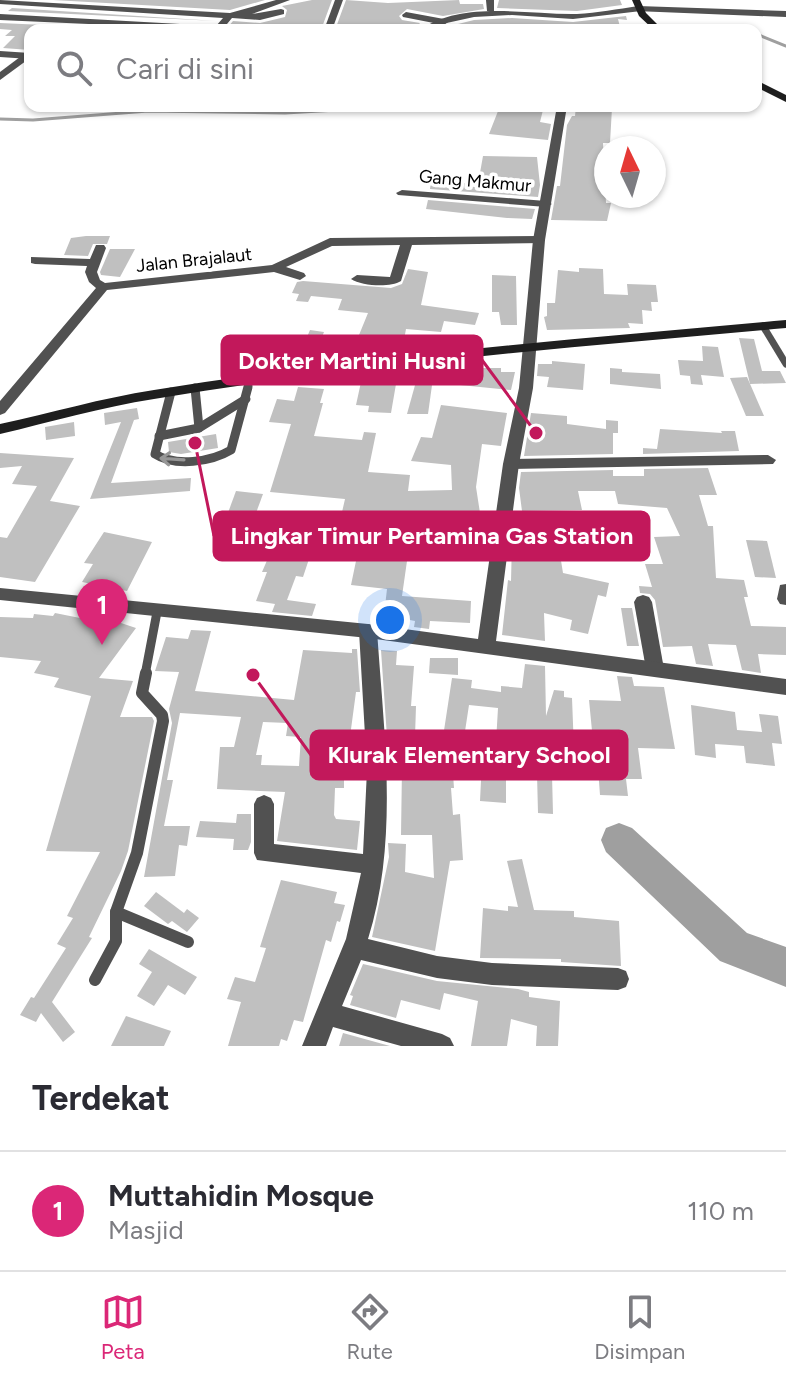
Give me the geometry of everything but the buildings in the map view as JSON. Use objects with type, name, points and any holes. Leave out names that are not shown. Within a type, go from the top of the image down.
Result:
[{"type":"main road","points":[[637,4],[654,24]]},
{"type":"main road","points":[[762,86],[786,99]]},
{"type":"main road","points":[[0,429],[171,392],[250,380],[527,347],[786,324]]},
{"type":"street","points":[[158,11],[165,0]]},
{"type":"street","points":[[190,13],[197,0]]},
{"type":"street","points":[[224,24],[235,15],[286,0]]},
{"type":"street","points":[[330,24],[339,0]]},
{"type":"street","points":[[490,0],[491,11]]},
{"type":"street","points":[[702,0],[705,12]]},
{"type":"street","points":[[0,2],[118,5],[158,11],[235,15],[281,12]]},
{"type":"street","points":[[439,24],[491,11],[556,20],[637,4],[705,12],[786,14]]},
{"type":"street","points":[[406,15],[444,22]]},
{"type":"street","points":[[0,17],[127,24]]},
{"type":"street","points":[[0,54],[24,56]]},
{"type":"street","points":[[0,77],[24,59]]},
{"type":"street","points":[[486,647],[511,464],[526,388],[527,347],[538,276],[539,237],[561,112]]},
{"type":"street","name":"Gang Makmur","points":[[402,193],[546,204]]},
{"type":"street","points":[[504,216],[505,201]]},
{"type":"street","name":"Jalan Brajalaut","points":[[97,282],[275,268],[330,242],[407,243],[539,237]]},
{"type":"street","points":[[357,279],[395,281],[407,243]]},
{"type":"street","points":[[0,410],[97,282],[92,263],[100,248]]},
{"type":"street","points":[[35,260],[92,263]]},
{"type":"street","points":[[275,268],[300,276]]},
{"type":"street","points":[[511,464],[768,460]]},
{"type":"street","points":[[786,590],[786,599]]},
{"type":"street","points":[[0,594],[368,631],[786,687]]},
{"type":"street","points":[[643,602],[655,669]]},
{"type":"street","points":[[314,1046],[365,911],[374,865],[377,784],[368,631]]},
{"type":"street","points":[[264,804],[264,853],[374,865]]},
{"type":"street","points":[[353,947],[450,969],[618,979]]},
{"type":"street","points":[[327,1013],[442,1046]]},
{"type":"lane","points":[[763,326],[786,364]]},
{"type":"lane","points":[[171,392],[155,454],[159,459],[168,461],[225,455],[231,450],[250,380]]},
{"type":"lane","points":[[195,388],[199,428]]},
{"type":"lane","points":[[159,436],[199,428],[246,399]]},
{"type":"lane","points":[[95,980],[116,941],[116,912],[137,853],[163,721],[162,715],[142,693],[157,612]]},
{"type":"lane","points":[[116,912],[188,942]]},
{"type":"waterway","points":[[762,36],[786,46]]},
{"type":"waterway","points":[[0,119],[33,120],[135,112]]},
{"type":"waterway","points":[[216,112],[302,112]]},
{"type":"waterway","points":[[619,840],[734,947],[786,967]]},
{"type":"place","name":"Dokter Martini Husni","points":[[536,433]]},
{"type":"place","name":"Lingkar Timur Pertamina Gas Station","points":[[195,443]]},
{"type":"place","name":"Muttahidin Mosque","points":[[102,645]]},
{"type":"place","name":"Klurak Elementary School","points":[[253,675]]}]
